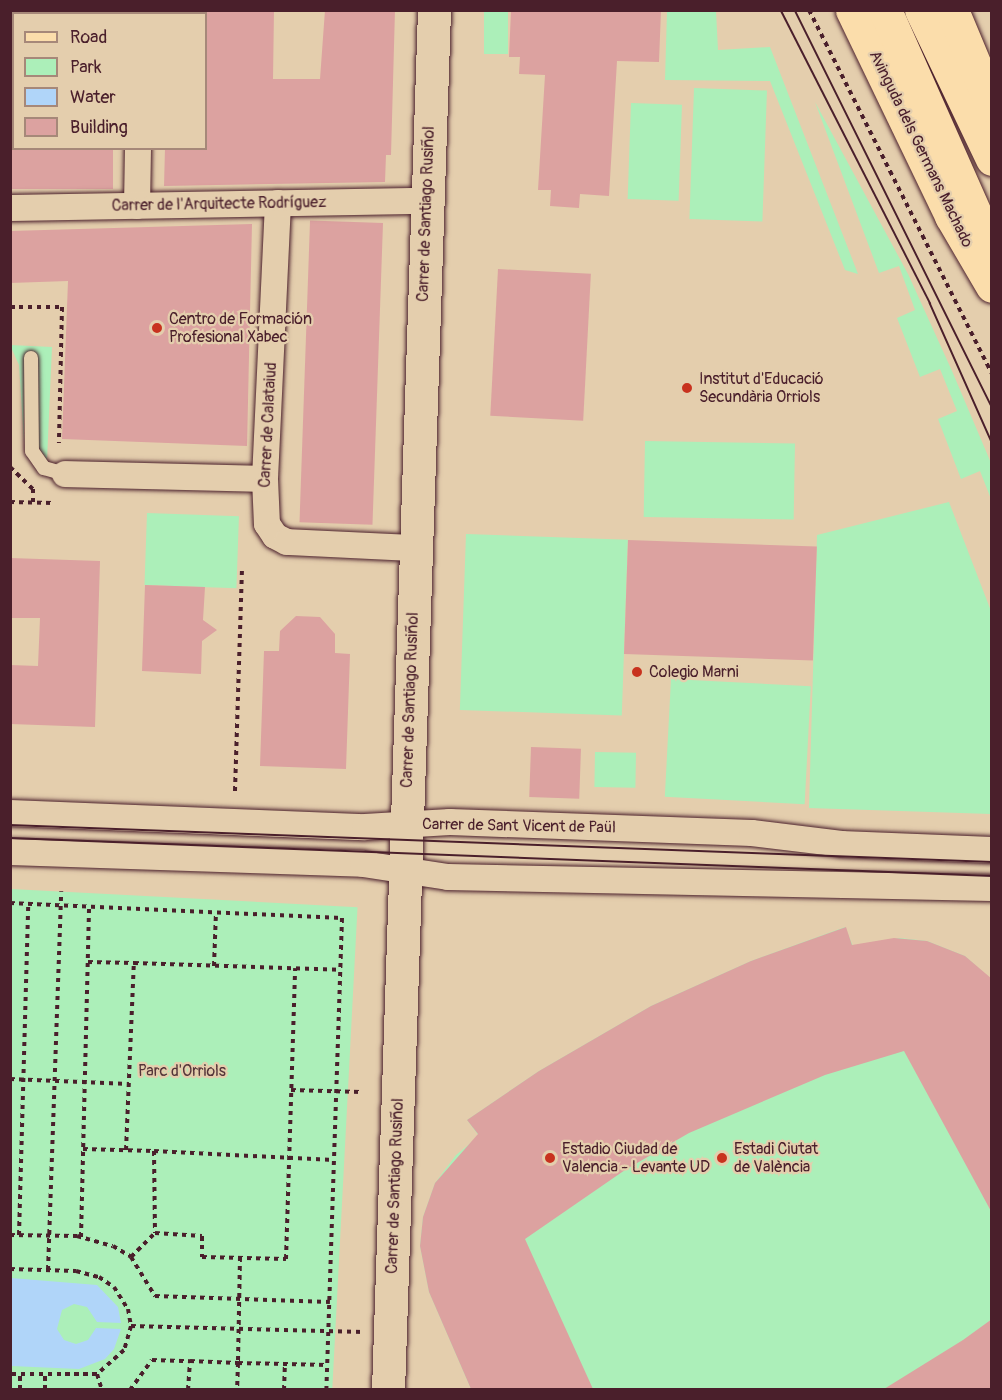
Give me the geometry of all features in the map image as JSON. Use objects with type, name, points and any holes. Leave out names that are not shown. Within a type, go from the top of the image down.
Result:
[{"type":"main road","name":"Avinguda dels Germans Machado","points":[[852,10],[951,216],[992,286]]},
{"type":"main road","name":"Avinguda dels Germans Machado","points":[[885,10],[992,251]]},
{"type":"main road","points":[[921,10],[992,159]]},
{"type":"main road","points":[[952,10],[992,106]]},
{"type":"street","name":"Carrer de Santiago Rusiñol","points":[[388,1389],[434,10]]},
{"type":"street","points":[[137,206],[138,150]]},
{"type":"street","name":"Carrer de l'Arquitecte Rodríguez","points":[[10,208],[427,201]]},
{"type":"street","name":"Carrer de Calataiud","points":[[278,203],[264,508],[275,536],[287,542],[415,548]]},
{"type":"street","points":[[65,474],[265,479]]},
{"type":"street","name":"Carrer de Sant Vicent de Paül","points":[[10,813],[365,828],[450,822],[763,833],[841,844],[992,850]]},
{"type":"street","points":[[10,852],[363,864],[407,872],[490,878],[992,888]]},
{"type":"lane","points":[[32,358],[33,451],[44,468],[65,474]]},
{"type":"path","points":[[809,10],[992,374]]},
{"type":"path","points":[[10,307],[62,307],[59,443]]},
{"type":"path","points":[[10,467],[33,489],[33,503]]},
{"type":"path","points":[[10,502],[53,503]]},
{"type":"path","points":[[235,791],[242,566]]},
{"type":"path","points":[[48,1270],[61,891]]},
{"type":"path","points":[[10,903],[342,918],[326,1389]]},
{"type":"path","points":[[19,1235],[28,903]]},
{"type":"path","points":[[81,1237],[89,906]]},
{"type":"path","points":[[214,966],[216,912]]},
{"type":"path","points":[[88,962],[340,970]]},
{"type":"path","points":[[126,1150],[134,963]]},
{"type":"path","points":[[155,1233],[202,1236],[202,1257],[286,1259],[295,968]]},
{"type":"path","points":[[10,1079],[129,1084]]},
{"type":"path","points":[[291,1090],[361,1092]]},
{"type":"path","points":[[83,1149],[334,1160]]},
{"type":"path","points":[[131,1257],[155,1233],[154,1151]]},
{"type":"path","points":[[10,1235],[81,1237],[113,1246],[131,1257],[155,1296],[240,1297],[330,1302]]},
{"type":"path","points":[[237,1389],[240,1257]]},
{"type":"path","points":[[10,1269],[76,1271],[114,1287],[128,1309],[130,1326],[124,1350],[97,1374],[10,1374]]},
{"type":"path","points":[[130,1326],[369,1332]]},
{"type":"path","points":[[130,1389],[152,1360],[327,1365]]},
{"type":"path","points":[[189,1389],[190,1361]]},
{"type":"path","points":[[284,1389],[285,1364]]},
{"type":"path","points":[[97,1374],[102,1389]]},
{"type":"path","points":[[20,1375],[20,1389]]},
{"type":"path","points":[[45,1375],[45,1389]]},
{"type":"green space","points":[[484,11],[508,11],[508,54],[484,54]]},
{"type":"green space","points":[[667,11],[716,11],[718,50],[770,47],[858,274],[845,270],[770,81],[665,80]]},
{"type":"green space","points":[[694,88],[767,91],[762,221],[689,219]]},
{"type":"green space","points":[[815,102],[908,274],[952,371],[991,463],[991,499],[980,471],[961,479],[938,419],[957,411],[940,369],[920,377],[897,318],[915,310],[899,266],[879,273]]},
{"type":"green space","points":[[631,103],[682,105],[679,201],[628,199]]},
{"type":"green space","points":[[10,345],[52,347],[47,460],[38,446],[38,359],[24,359],[24,442],[19,365]]},
{"type":"green space","points":[[645,441],[795,444],[794,520],[644,517]]},
{"type":"green space","points":[[949,502],[991,611],[991,814],[809,808],[817,535]]},
{"type":"green space","points":[[147,513],[239,516],[236,588],[144,585]]},
{"type":"green space","points":[[466,534],[628,540],[622,716],[460,710]]},
{"type":"green space","points":[[671,679],[811,686],[805,804],[665,797]]},
{"type":"green space","points":[[595,752],[636,753],[635,788],[594,787]]},
{"type":"green space","name":"Parc d'Orriols","points":[[11,889],[358,907],[332,1390],[10,1390]]},
{"type":"green space","name":"Estadi Ciutat de València","points":[[845,927],[853,946],[900,938],[927,941],[965,956],[991,979],[991,1389],[471,1389],[429,1292],[420,1246],[423,1217],[435,1183],[456,1155],[479,1136],[467,1120],[539,1071],[651,1006],[751,961]]},
{"type":"water","points":[[11,1278],[97,1285],[118,1307],[121,1323],[97,1322],[87,1307],[74,1304],[62,1310],[57,1329],[64,1340],[76,1344],[88,1340],[96,1328],[121,1329],[114,1349],[105,1359],[79,1369],[11,1366]]},
{"type":"building","points":[[206,10],[274,10],[273,79],[320,79],[325,10],[395,10],[391,155],[386,155],[385,182],[164,186],[165,150],[207,150]]},
{"type":"building","points":[[511,10],[661,10],[659,62],[617,61],[609,196],[580,194],[579,208],[550,206],[551,190],[538,190],[545,75],[519,74],[520,57],[509,57]]},
{"type":"building","points":[[10,148],[12,150],[113,150],[113,189],[10,189]]},
{"type":"building","points":[[310,220],[383,223],[372,525],[300,522]]},
{"type":"building","points":[[252,224],[247,446],[62,439],[68,281],[10,283],[10,231]]},
{"type":"building","points":[[498,269],[591,274],[583,421],[490,416]]},
{"type":"building","points":[[628,540],[817,547],[813,661],[624,654]]},
{"type":"building","points":[[10,558],[100,561],[95,727],[10,724],[10,665],[38,666],[40,618],[10,618]]},
{"type":"building","points":[[145,585],[205,587],[203,620],[217,630],[202,641],[201,674],[142,671]]},
{"type":"building","points":[[296,616],[320,617],[335,634],[335,653],[350,654],[346,769],[260,766],[264,651],[279,651],[280,631]]},
{"type":"building","points":[[531,747],[581,749],[579,799],[529,797]]},
{"type":"building","name":"Estadio Ciudad de Valencia - Levante UD","points":[[846,927],[852,945],[894,938],[927,941],[965,956],[992,979],[992,1213],[904,1051],[825,1075],[689,1133],[625,1170],[525,1239],[593,1389],[471,1389],[429,1292],[420,1246],[423,1217],[435,1183],[478,1134],[467,1120],[539,1071],[651,1006],[751,961]]},
{"type":"building","points":[[992,1319],[992,1389],[884,1389],[963,1340]]},
{"type":"tram line","points":[[781,10],[930,303],[992,442]]},
{"type":"tram line","points":[[795,10],[992,407]]},
{"type":"tram line","points":[[10,825],[992,862]]},
{"type":"tram line","points":[[10,838],[992,876]]},
{"type":"place","name":"Centro de Formación Profesional Xabec","points":[[157,328]]},
{"type":"place","name":"Institut d'Educació Secundària Orriols","points":[[687,388]]},
{"type":"place","name":"Colegio Marni","points":[[637,672]]},
{"type":"place","name":"Estadio Ciudad de Valencia - Levante UD","points":[[550,1158]]},
{"type":"place","name":"Estadi Ciutat de València","points":[[722,1158]]}]
